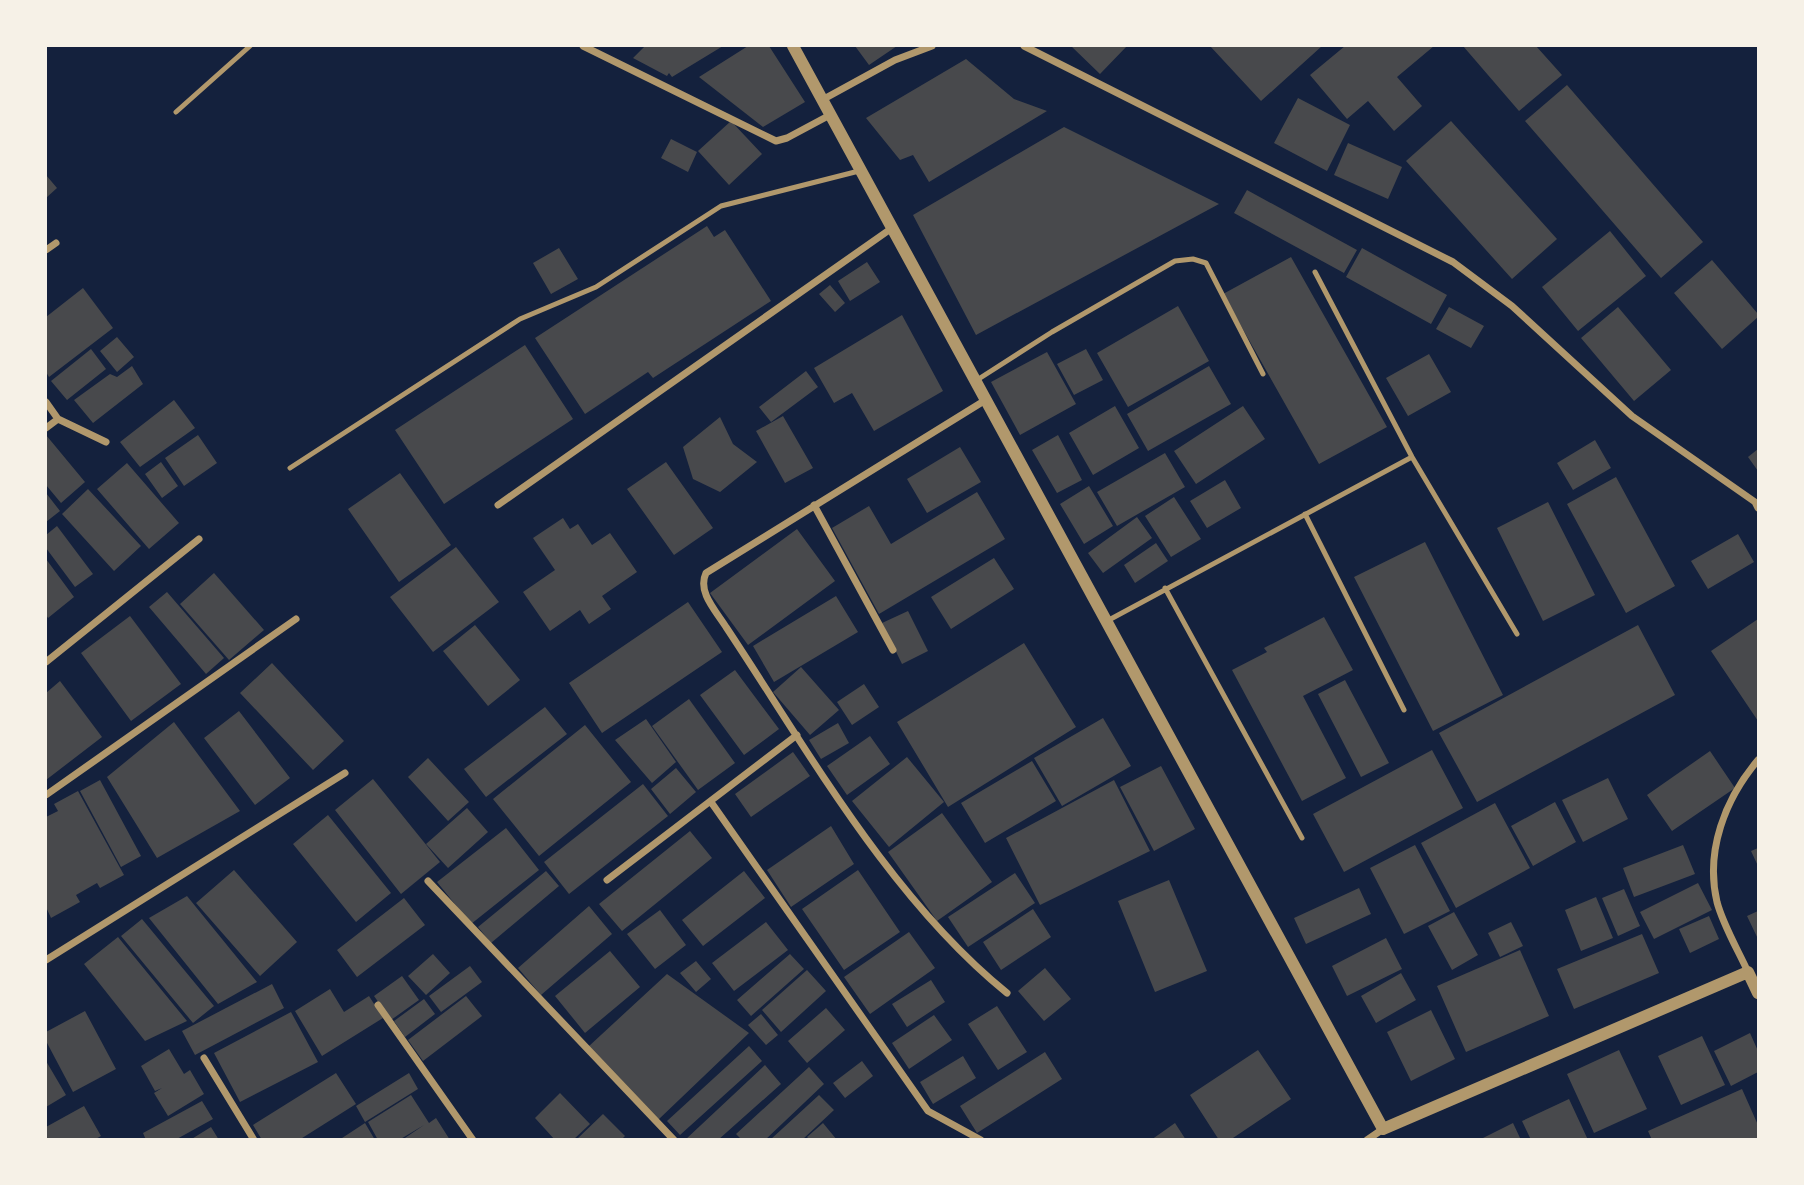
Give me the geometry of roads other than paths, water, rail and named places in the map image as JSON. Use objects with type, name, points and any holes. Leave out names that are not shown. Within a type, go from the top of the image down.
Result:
[{"type":"street","points":[[583,46],[776,141],[830,115]]},
{"type":"street","points":[[793,46],[984,401],[1107,621],[1383,1129]]},
{"type":"street","points":[[822,100],[895,60],[932,46]]},
{"type":"street","points":[[1024,46],[1453,262],[1512,306],[1632,416],[1755,502],[1759,508]]},
{"type":"street","points":[[498,505],[892,229]]},
{"type":"street","points":[[46,250],[56,243]]},
{"type":"street","points":[[984,401],[706,573],[702,582],[704,592],[797,734],[921,910],[950,944],[1007,993]]},
{"type":"street","points":[[46,402],[58,419],[106,442]]},
{"type":"street","points":[[46,428],[58,419]]},
{"type":"street","points":[[814,505],[893,650]]},
{"type":"street","points":[[46,662],[199,539]]},
{"type":"street","points":[[46,795],[296,619]]},
{"type":"street","points":[[607,880],[797,734]]},
{"type":"street","points":[[1759,760],[1729,802],[1716,846],[1714,874],[1718,904],[1759,993]]},
{"type":"street","points":[[46,960],[345,772]]},
{"type":"street","points":[[710,802],[928,1111],[981,1139]]},
{"type":"street","points":[[428,881],[674,1139]]},
{"type":"street","points":[[1367,1139],[1383,1129],[1748,972]]},
{"type":"street","points":[[378,1004],[473,1139]]},
{"type":"street","points":[[204,1058],[254,1139]]},
{"type":"lane","points":[[176,112],[250,46]]},
{"type":"lane","points":[[290,468],[520,319],[596,287],[721,206],[860,170]]},
{"type":"lane","points":[[974,382],[1052,332],[1175,261],[1193,259],[1206,263],[1263,374]]},
{"type":"lane","points":[[1315,272],[1412,457],[1517,634]]},
{"type":"lane","points":[[1107,621],[1412,457]]},
{"type":"lane","points":[[1305,514],[1404,710]]},
{"type":"lane","points":[[1165,588],[1302,838]]}]
